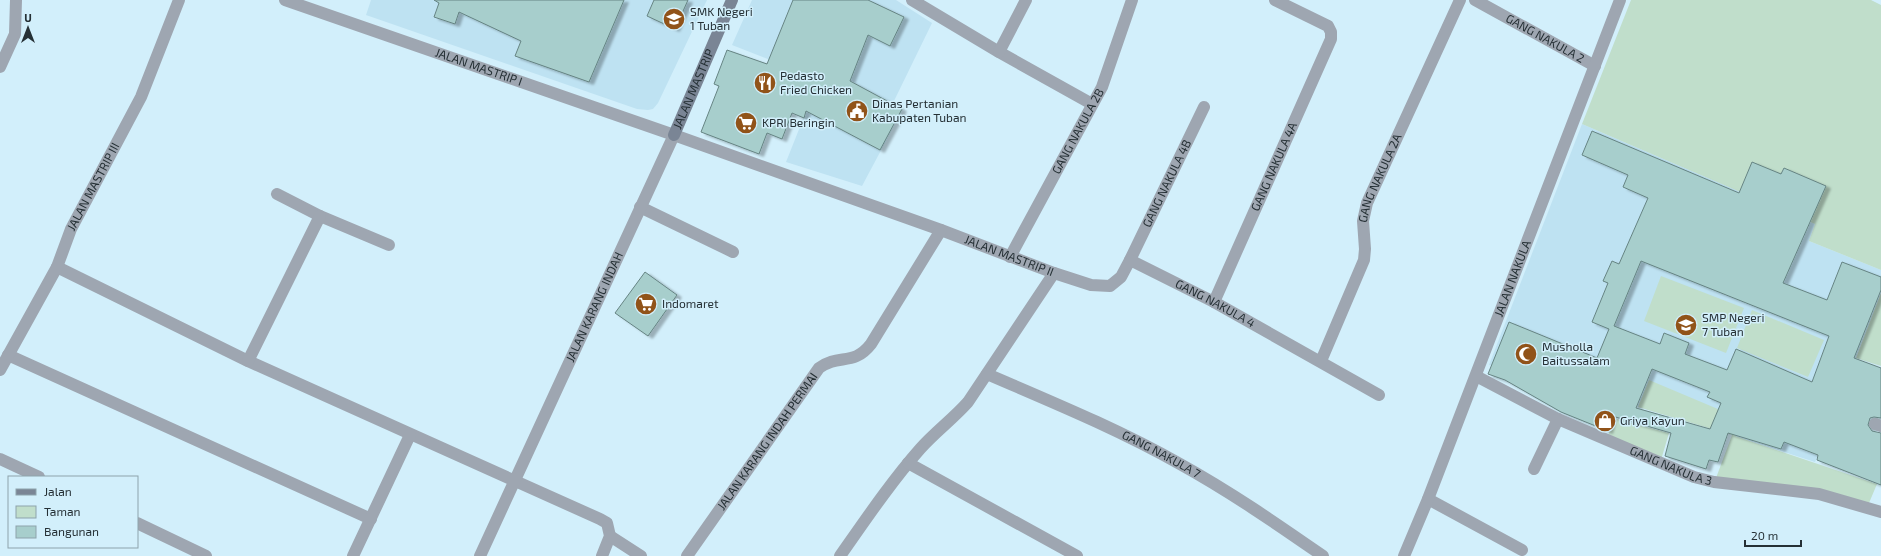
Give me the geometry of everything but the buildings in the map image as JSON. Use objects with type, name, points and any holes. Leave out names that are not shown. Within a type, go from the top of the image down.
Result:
[{"type":"street","name":"JALAN MASTRIP III","points":[[0,370],[57,267],[71,229],[141,97],[179,0]]},
{"type":"street","name":"JALAN MASTRIP I","points":[[285,0],[674,135]]},
{"type":"street","name":"JALAN MASTRIP","points":[[674,135],[732,0]]},
{"type":"street","points":[[912,0],[999,52],[1092,104]]},
{"type":"street","points":[[999,52],[1026,0]]},
{"type":"street","name":"GANG NAKULA 2B","points":[[1010,257],[1107,73],[1132,0]]},
{"type":"street","name":"GANG NAKULA 4A","points":[[1214,302],[1328,46],[1331,32],[1330,29],[1323,23],[1275,0]]},
{"type":"street","name":"GANG NAKULA 2A","points":[[1321,361],[1364,260],[1365,250],[1363,221],[1367,203],[1460,0]]},
{"type":"street","name":"GANG NAKULA 2","points":[[1475,0],[1595,66]]},
{"type":"street","name":"JALAN NAKULA","points":[[1404,556],[1476,376],[1620,0]]},
{"type":"street","points":[[0,66],[15,34],[12,1]]},
{"type":"street","name":"GANG NAKULA 4B","points":[[1130,260],[1204,107]]},
{"type":"street","name":"JALAN KARANG INDAH","points":[[480,556],[514,479],[674,135]]},
{"type":"street","name":"JALAN MASTRIP II","points":[[674,135],[941,230],[1054,273],[987,374],[958,414],[925,444],[908,463],[840,556]]},
{"type":"street","points":[[277,194],[320,216],[389,244]]},
{"type":"street","points":[[640,207],[732,252]]},
{"type":"street","points":[[248,361],[320,216]]},
{"type":"street","name":"JALAN KARANG INDAH PERMAI","points":[[687,556],[819,368],[826,363],[859,356],[871,344],[941,230]]},
{"type":"street","points":[[1054,273],[1091,285],[1110,286],[1121,277],[1130,260]]},
{"type":"street","name":"GANG NAKULA 4","points":[[1130,260],[1214,302],[1379,395]]},
{"type":"street","points":[[57,267],[248,361],[410,435],[514,479],[600,519],[607,523],[610,536],[602,556]]},
{"type":"street","points":[[8,355],[371,519]]},
{"type":"street","name":"GANG NAKULA 7","points":[[987,374],[1101,424],[1181,464],[1228,493],[1323,556]]},
{"type":"street","name":"GANG NAKULA 3","points":[[1476,376],[1558,419],[1694,477],[1714,482],[1819,494],[1881,512]]},
{"type":"street","points":[[1534,469],[1558,419]]},
{"type":"street","points":[[353,556],[410,435]]},
{"type":"street","points":[[0,459],[37,476]]},
{"type":"street","points":[[908,463],[1077,556]]},
{"type":"street","points":[[1428,499],[1522,550]]},
{"type":"street","points":[[138,523],[206,556]]},
{"type":"street","points":[[610,536],[641,556]]},
{"type":"shaded area","points":[[371,0],[707,0],[658,103],[653,109],[648,110],[637,109],[366,15]]},
{"type":"shaded area","points":[[752,0],[896,0],[932,23],[893,103],[903,109],[862,186],[786,162],[819,79],[732,45]]},
{"type":"shaded area","name":"SMP Negeri 7 Tuban","points":[[1582,124],[1815,224],[1809,241],[1881,270],[1881,293],[1815,462],[1688,421],[1489,365]]},
{"type":"green space","points":[[1631,0],[1871,0],[1881,5],[1881,270],[1809,241],[1815,224],[1582,124]]},
{"type":"green space","points":[[1661,276],[1744,308],[1726,353],[1644,321]]},
{"type":"green space","points":[[1881,293],[1881,366],[1856,358]]},
{"type":"green space","points":[[1752,310],[1824,340],[1808,377],[1737,348]]},
{"type":"green space","points":[[1649,380],[1725,412],[1746,410],[1735,436],[1877,484],[1869,503],[1716,478],[1732,435],[1638,407]]},
{"type":"green space","points":[[1613,418],[1669,433],[1661,460],[1608,436]]},
{"type":"place","name":"SMK Negeri 1 Tuban","points":[[674,19]]},
{"type":"place","name":"Pedasto Fried Chicken","points":[[765,83]]},
{"type":"place","name":"Dinas Pertanian Kabupaten Tuban","points":[[857,111]]},
{"type":"place","name":"KPRI Beringin","points":[[746,123]]},
{"type":"place","name":"Indomaret","points":[[646,304]]},
{"type":"place","name":"SMP Negeri 7 Tuban","points":[[1686,325]]},
{"type":"place","name":"Musholla Baitussalam","points":[[1526,354]]},
{"type":"place","name":"Griya Kayun","points":[[1605,421]]}]
